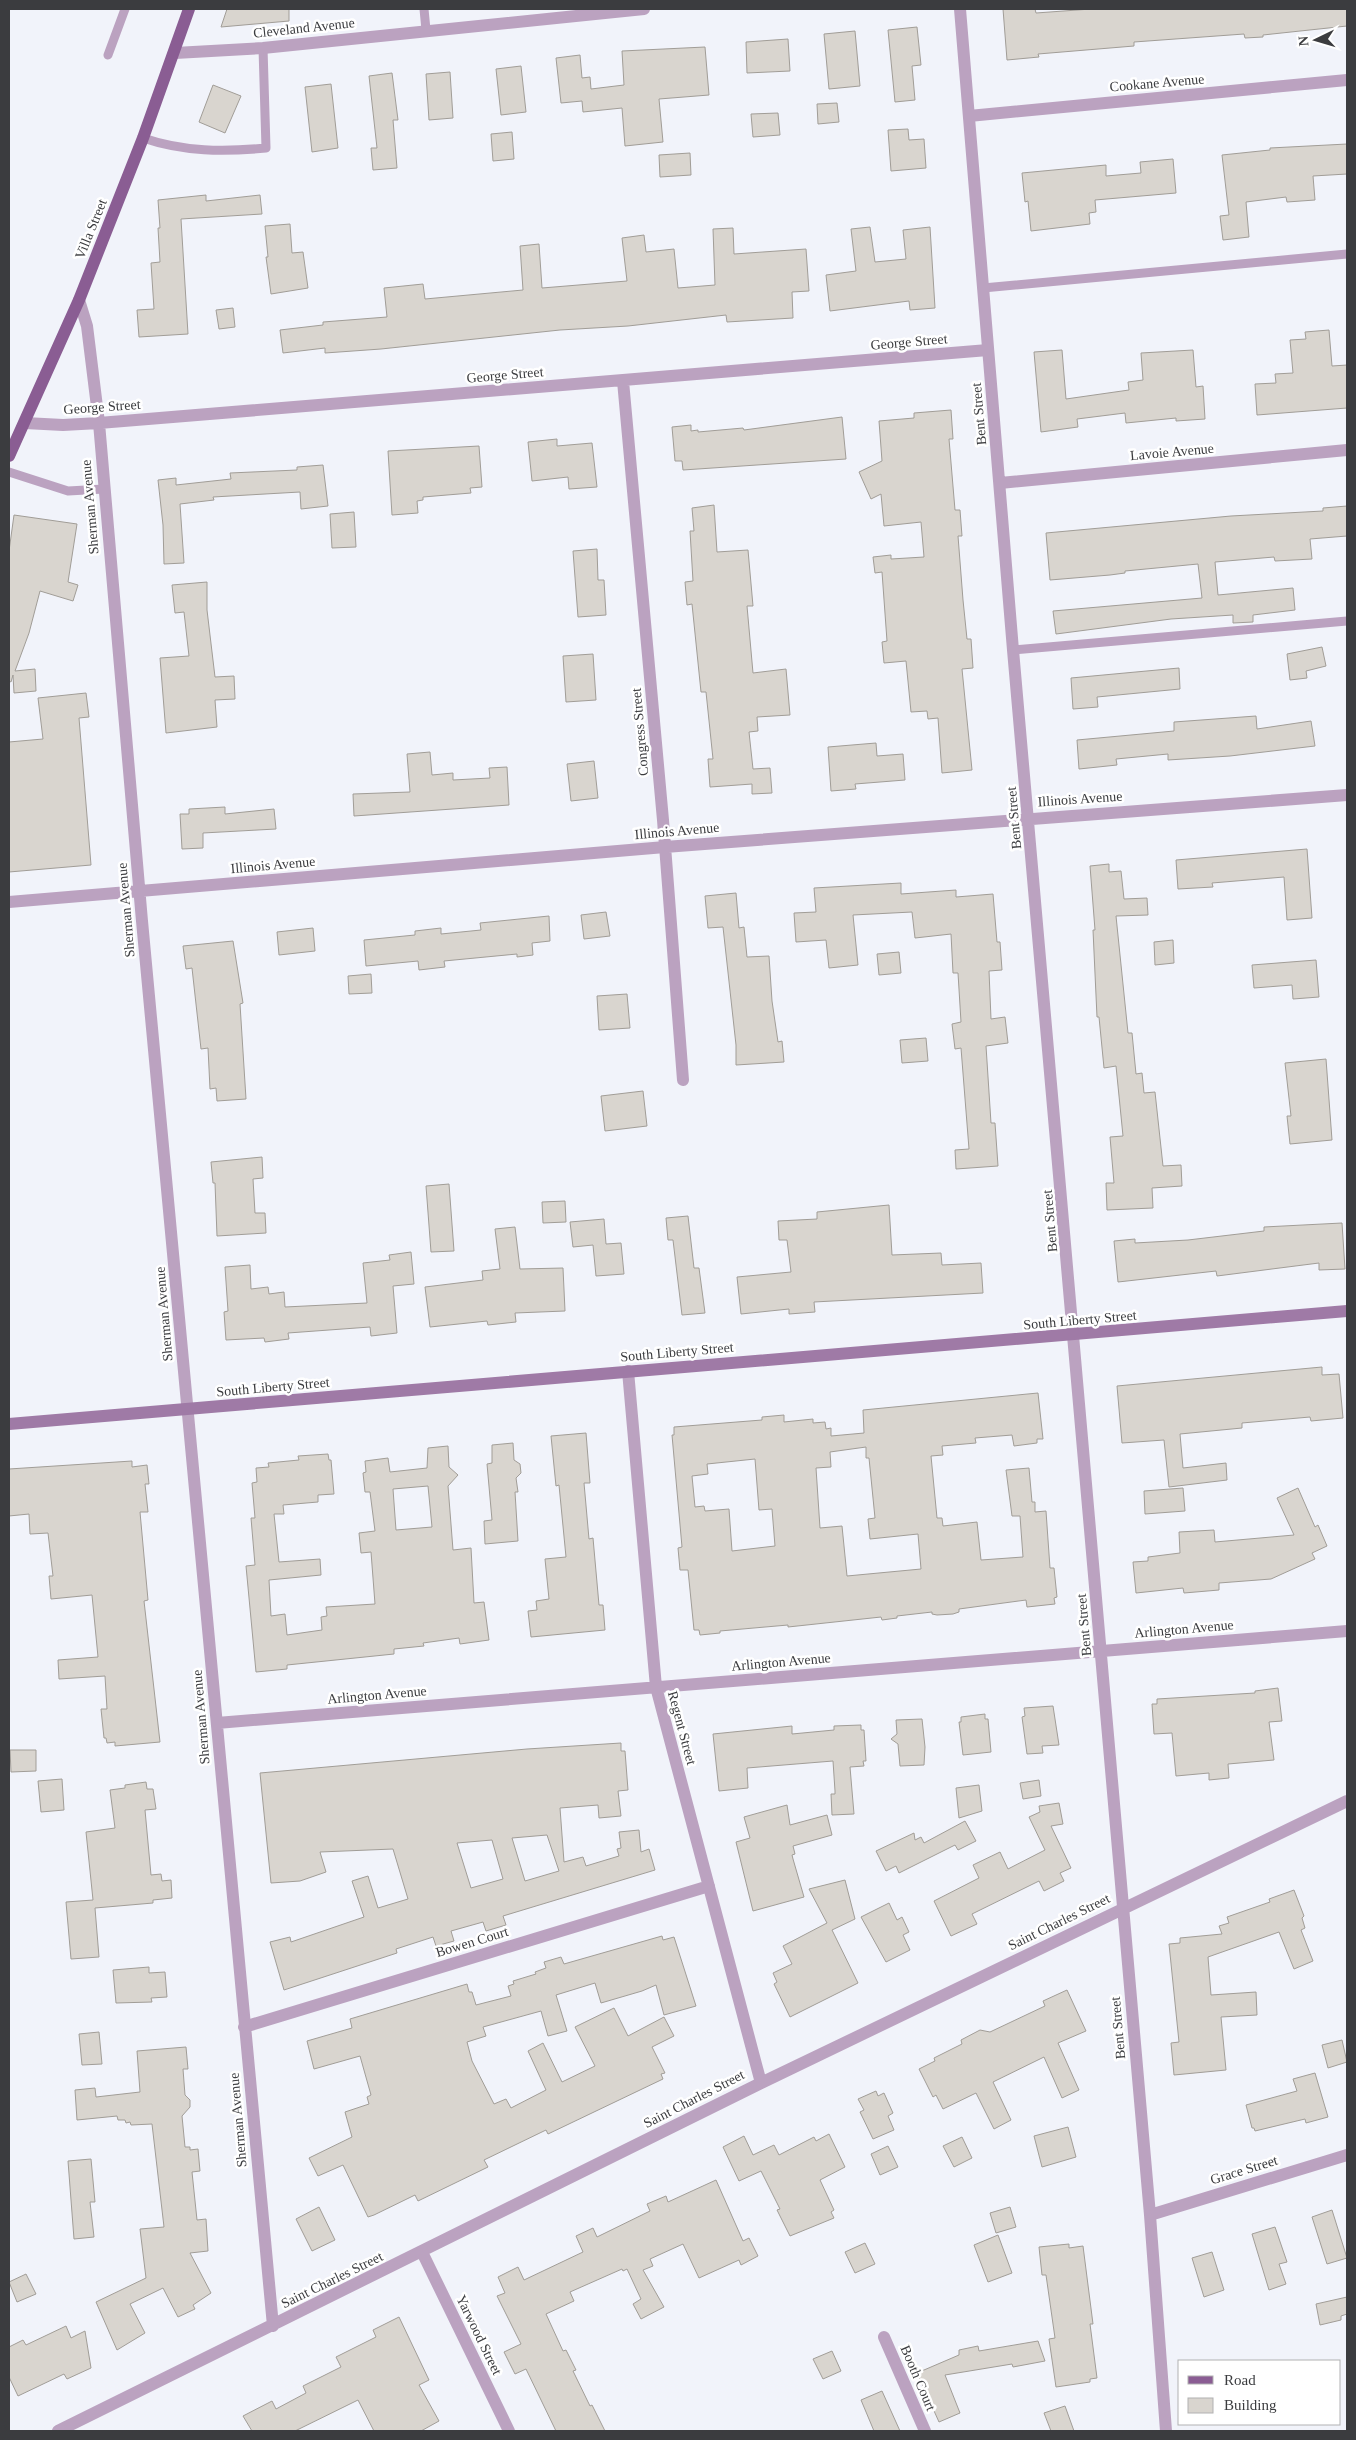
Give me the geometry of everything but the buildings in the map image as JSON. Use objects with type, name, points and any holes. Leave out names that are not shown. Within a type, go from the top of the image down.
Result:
[{"type":"main road","name":"Villa Street","points":[[9,456],[79,300],[143,138],[175,53],[189,9]]},
{"type":"main road","name":"South Liberty Street","points":[[9,1424],[1075,1336],[1347,1311]]},
{"type":"street","name":"Cleveland Avenue","points":[[175,53],[263,48],[586,11],[644,9]]},
{"type":"street","name":"Bent Street","points":[[960,9],[1013,650],[1075,1336],[1122,1908],[1150,2215],[1166,2431]]},
{"type":"street","name":"Cookane Avenue","points":[[969,116],[1347,80]]},
{"type":"street","name":"Sherman Avenue","points":[[79,300],[87,326],[99,423],[139,891],[273,2326]]},
{"type":"street","name":"George Street","points":[[24,423],[63,425],[99,423],[988,350]]},
{"type":"street","name":"Congress Street","points":[[623,381],[665,847],[683,1080]]},
{"type":"street","name":"Lavoie Avenue","points":[[1000,483],[1347,450]]},
{"type":"street","name":"Illinois Avenue","points":[[9,902],[1029,818],[1347,799]]},
{"type":"street","name":"Regent Street","points":[[628,1372],[656,1687],[760,2083]]},
{"type":"street","name":"Arlington Avenue","points":[[216,1723],[1347,1631]]},
{"type":"street","name":"Saint Charles Street","points":[[58,2431],[760,2083],[1347,1801]]},
{"type":"street","name":"Bowen Court","points":[[244,2026],[709,1886]]},
{"type":"street","name":"Grace Street","points":[[1150,2215],[1347,2155]]},
{"type":"street","name":"Yarwood Street","points":[[422,2252],[509,2431]]},
{"type":"street","name":"Booth Court","points":[[884,2337],[925,2431]]},
{"type":"lane","points":[[108,55],[124,9]]},
{"type":"lane","points":[[424,9],[426,30]]},
{"type":"lane","points":[[143,138],[167,146],[222,152],[266,148],[263,48]]},
{"type":"lane","points":[[983,288],[1347,254]]},
{"type":"lane","points":[[9,472],[68,491],[104,489]]},
{"type":"lane","points":[[1013,650],[1347,621]]}]
